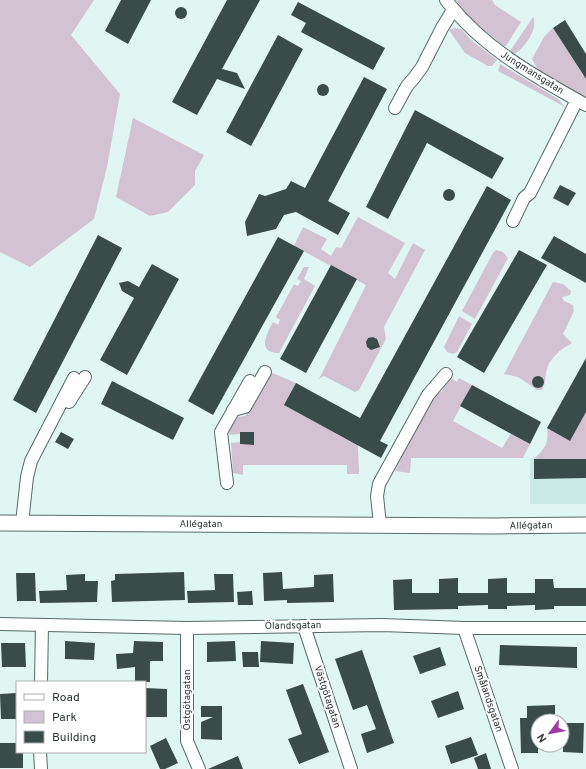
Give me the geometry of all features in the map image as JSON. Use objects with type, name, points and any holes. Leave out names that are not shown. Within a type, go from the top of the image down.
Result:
[{"type":"street","name":"Jungmansgatan","points":[[446,0],[454,10],[503,56],[582,103],[530,194],[524,198],[513,221]]},
{"type":"street","points":[[395,108],[407,86],[422,66],[442,28],[454,10]]},
{"type":"street","points":[[233,410],[245,407],[265,372]]},
{"type":"street","points":[[380,525],[376,496],[379,484],[428,395],[446,374]]},
{"type":"street","points":[[22,523],[27,477],[31,461],[46,434],[56,411],[79,377]]},
{"type":"street","points":[[227,483],[221,432],[250,380]]},
{"type":"street","name":"Allégatan","points":[[0,523],[586,525]]},
{"type":"street","name":"Ölandsgatan","points":[[0,624],[187,628],[382,625],[464,628],[586,628]]},
{"type":"street","points":[[42,625],[42,681]]},
{"type":"street","name":"Västgötagatan","points":[[304,626],[351,769]]},
{"type":"street","name":"Östgötagatan","points":[[187,628],[187,741],[199,769]]},
{"type":"street","name":"Smålandsgatan","points":[[464,628],[512,769]]},
{"type":"street","points":[[40,753],[41,769]]},
{"type":"shaded area","points":[[530,458],[586,459],[586,504],[530,504]]},
{"type":"green space","points":[[0,0],[94,0],[71,35],[120,94],[107,167],[94,219],[30,267],[0,252]]},
{"type":"green space","points":[[456,0],[492,0],[495,5],[521,22],[506,46],[504,46],[468,17]]},
{"type":"green space","points":[[533,17],[534,27],[530,38],[522,48],[514,54],[510,51]]},
{"type":"green space","points":[[454,28],[461,29],[471,40],[497,60],[492,66],[488,66],[465,53],[449,30]]},
{"type":"green space","points":[[553,28],[583,75],[586,74],[586,99],[538,70],[532,59],[544,37]]},
{"type":"green space","points":[[500,64],[558,99],[565,107],[498,71]]},
{"type":"green space","points":[[133,118],[204,155],[195,171],[195,185],[168,212],[150,216],[116,197]]},
{"type":"green space","points":[[358,217],[405,243],[388,273],[395,279],[413,243],[425,250],[384,327],[386,339],[359,390],[355,392],[324,376],[319,379],[366,285],[294,246],[303,227],[327,239],[321,249],[331,256],[336,247],[341,248]]},
{"type":"green space","points":[[496,250],[503,252],[508,258],[475,319],[462,311]]},
{"type":"green space","points":[[305,267],[309,267],[304,279],[315,286],[279,353],[272,352],[265,346],[268,331],[273,322],[278,325],[280,320],[276,317],[294,284],[298,286],[301,281],[297,279]]},
{"type":"green space","points":[[553,282],[563,284],[571,291],[570,295],[562,297],[564,301],[573,305],[574,311],[563,334],[572,343],[560,351],[550,362],[546,372],[543,388],[542,390],[537,390],[518,377],[504,374]]},
{"type":"green space","points":[[459,316],[472,324],[457,352],[453,354],[447,352],[444,347]]},
{"type":"green space","points":[[270,372],[296,383],[358,445],[359,474],[347,474],[347,465],[243,465],[243,475],[233,473],[231,443],[240,442],[240,444],[254,445],[254,433],[240,432],[240,434],[229,435],[231,424],[238,417],[245,416],[251,409]]},
{"type":"green space","points":[[450,378],[457,382],[459,378],[472,385],[453,421],[502,448],[511,433],[530,444],[523,458],[411,458],[410,473],[395,471],[432,396],[442,391]]},
{"type":"green space","points":[[586,412],[586,459],[534,459],[541,452],[547,442],[547,428],[570,440]]},
{"type":"building","points":[[121,0],[151,0],[128,44],[105,31]]},
{"type":"building","points":[[227,0],[260,0],[222,69],[237,73],[245,89],[217,79],[197,115],[172,102]]},
{"type":"building","points":[[298,2],[385,48],[373,70],[301,32],[306,23],[291,15]]},
{"type":"building","points":[[179,7],[183,7],[187,13],[183,19],[179,19],[175,15],[175,11]]},
{"type":"building","points":[[565,20],[586,54],[586,79],[553,28]]},
{"type":"building","points":[[278,35],[303,49],[251,146],[226,132]]},
{"type":"building","points":[[364,77],[387,89],[328,201],[350,213],[338,235],[296,212],[284,215],[276,229],[247,236],[245,222],[259,194],[265,196],[286,189],[291,181],[305,188]]},
{"type":"building","points":[[321,84],[325,84],[329,90],[325,96],[321,96],[317,92],[317,88]]},
{"type":"building","points":[[415,110],[504,158],[492,179],[427,143],[388,219],[366,207]]},
{"type":"building","points":[[560,185],[576,193],[568,206],[553,198]]},
{"type":"building","points":[[487,186],[511,200],[380,441],[388,445],[381,458],[284,405],[296,383],[360,418]]},
{"type":"building","points":[[447,189],[451,189],[455,195],[451,201],[447,201],[443,197],[443,193]]},
{"type":"building","points":[[98,235],[122,248],[36,413],[13,400]]},
{"type":"building","points":[[554,236],[586,254],[586,283],[541,258]]},
{"type":"building","points":[[278,237],[304,251],[213,415],[188,401]]},
{"type":"building","points":[[519,250],[547,265],[484,373],[457,357]]},
{"type":"building","points":[[152,264],[179,279],[127,375],[100,360],[134,298],[122,291],[119,283],[128,281],[139,287]]},
{"type":"building","points":[[331,265],[357,279],[306,373],[280,359]]},
{"type":"building","points":[[373,337],[377,339],[380,347],[371,350],[367,347],[366,342],[368,338]]},
{"type":"building","points":[[586,358],[586,412],[570,441],[547,428]]},
{"type":"building","points":[[536,376],[540,376],[544,382],[540,388],[536,388],[532,384],[532,380]]},
{"type":"building","points":[[112,381],[184,418],[173,440],[101,404]]},
{"type":"building","points":[[472,385],[541,422],[530,444],[460,406]]},
{"type":"building","points":[[61,432],[74,439],[68,449],[55,442]]},
{"type":"building","points":[[240,432],[254,432],[254,445],[240,444]]},
{"type":"building","points":[[534,459],[586,459],[586,478],[534,479]]},
{"type":"building","points":[[184,572],[185,600],[112,602],[111,581],[115,580],[115,574]]},
{"type":"building","points":[[282,572],[283,589],[314,587],[314,575],[333,574],[334,602],[287,603],[287,600],[264,601],[263,573]]},
{"type":"building","points":[[16,573],[35,573],[36,601],[17,601]]},
{"type":"building","points":[[85,574],[85,581],[98,581],[97,602],[40,603],[39,591],[67,590],[66,575]]},
{"type":"building","points":[[214,574],[233,574],[234,602],[188,603],[187,591],[215,590]]},
{"type":"building","points":[[458,578],[458,593],[488,593],[488,579],[507,578],[507,593],[535,593],[535,579],[553,579],[554,588],[586,588],[586,606],[554,606],[554,609],[535,610],[535,605],[507,606],[507,609],[488,609],[488,605],[458,606],[458,609],[394,610],[393,580],[412,579],[412,593],[439,593],[439,579]]},
{"type":"building","points":[[252,591],[253,605],[238,605],[237,592]]},
{"type":"building","points":[[65,641],[95,643],[94,660],[65,659]]},
{"type":"building","points":[[134,641],[163,642],[163,661],[150,661],[150,682],[135,681],[135,667],[117,669],[116,654],[133,653]]},
{"type":"building","points":[[235,641],[236,661],[207,662],[207,642]]},
{"type":"building","points":[[261,641],[294,643],[293,664],[260,662]]},
{"type":"building","points":[[1,643],[25,643],[26,667],[2,667]]},
{"type":"building","points":[[500,645],[577,647],[577,668],[499,665]]},
{"type":"building","points":[[440,647],[446,665],[420,674],[413,656]]},
{"type":"building","points":[[362,650],[394,743],[367,753],[361,734],[376,729],[367,705],[353,710],[335,659]]},
{"type":"building","points":[[242,652],[258,652],[259,667],[243,667]]},
{"type":"building","points":[[303,684],[329,752],[299,764],[288,739],[302,734],[286,690]]},
{"type":"building","points":[[146,688],[167,689],[167,717],[146,717]]},
{"type":"building","points":[[458,691],[464,709],[438,718],[431,701]]},
{"type":"building","points":[[16,693],[16,719],[1,719],[0,694]]},
{"type":"building","points":[[555,705],[555,713],[530,713],[530,753],[521,753],[520,718],[527,718],[527,706]]},
{"type":"building","points":[[201,706],[222,706],[222,740],[201,739],[201,722],[213,717],[201,717]]},
{"type":"building","points":[[570,723],[584,723],[583,753],[570,752]]},
{"type":"building","points":[[471,737],[478,755],[451,764],[445,746]]},
{"type":"building","points":[[166,738],[178,763],[165,769],[160,769],[150,746]]},
{"type":"building","points":[[0,743],[16,743],[16,753],[23,753],[23,768],[0,768]]},
{"type":"building","points":[[486,753],[491,769],[478,769],[474,758]]},
{"type":"building","points":[[238,756],[243,769],[208,769]]}]
